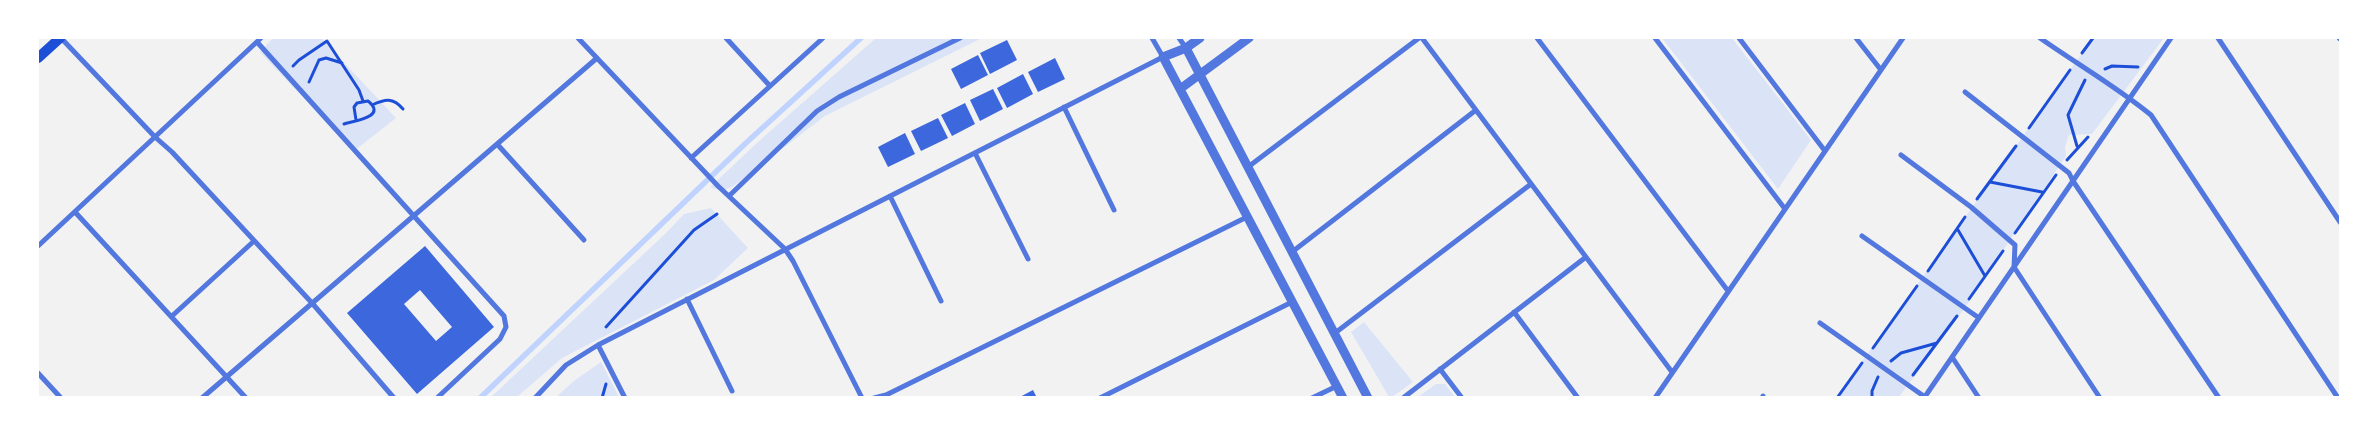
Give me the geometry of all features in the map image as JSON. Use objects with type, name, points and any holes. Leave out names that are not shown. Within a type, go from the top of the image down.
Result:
[{"type":"main road","points":[[38,58],[60,38]]},
{"type":"street","points":[[60,38],[155,137],[172,152],[312,303],[394,398]]},
{"type":"street","points":[[578,38],[718,186],[785,249],[793,261],[862,398]]},
{"type":"street","points":[[726,38],[770,86]]},
{"type":"street","points":[[691,158],[823,38]]},
{"type":"street","points":[[729,196],[818,111],[839,98],[960,38]]},
{"type":"street","points":[[1152,38],[1343,398]]},
{"type":"street","points":[[1179,38],[1186,48],[1368,398]]},
{"type":"street","points":[[535,398],[566,365],[598,344],[1163,57],[1186,48],[1200,38]]},
{"type":"street","points":[[1180,89],[1249,38]]},
{"type":"street","points":[[1248,168],[1420,38],[1672,372]]},
{"type":"street","points":[[1537,38],[1728,291]]},
{"type":"street","points":[[1655,38],[1785,209]]},
{"type":"street","points":[[1739,38],[1825,151]]},
{"type":"street","points":[[1856,38],[1881,70]]},
{"type":"street","points":[[1655,398],[1903,38]]},
{"type":"street","points":[[2040,38],[2130,98],[2151,115],[2338,398]]},
{"type":"street","points":[[1820,323],[1925,397],[2171,38]]},
{"type":"street","points":[[2218,38],[2340,222]]},
{"type":"street","points":[[38,246],[259,40],[334,128],[504,316],[506,327],[500,340],[437,398]]},
{"type":"street","points":[[202,398],[597,58]]},
{"type":"street","points":[[1965,92],[2069,173],[2219,398]]},
{"type":"street","points":[[1064,107],[1114,210]]},
{"type":"street","points":[[1292,252],[1476,110]]},
{"type":"street","points":[[497,144],[584,240]]},
{"type":"street","points":[[975,153],[1028,259]]},
{"type":"street","points":[[1901,155],[1971,206],[2011,240],[2015,245],[2014,267],[2100,398]]},
{"type":"street","points":[[1334,333],[1531,184]]},
{"type":"street","points":[[890,196],[941,301]]},
{"type":"street","points":[[75,212],[246,398]]},
{"type":"street","points":[[874,398],[886,395],[1247,217]]},
{"type":"street","points":[[1862,236],[1979,318]]},
{"type":"street","points":[[172,316],[254,241]]},
{"type":"street","points":[[1403,398],[1586,257]]},
{"type":"street","points":[[687,299],[732,391]]},
{"type":"street","points":[[1100,398],[1292,302]]},
{"type":"street","points":[[1514,312],[1578,398]]},
{"type":"street","points":[[598,344],[625,398]]},
{"type":"street","points":[[1952,357],[1979,398]]},
{"type":"street","points":[[1440,369],[1462,398]]},
{"type":"street","points":[[38,373],[61,398]]},
{"type":"street","points":[[1312,398],[1337,386]]},
{"type":"path","points":[[2082,54],[2093,38]]},
{"type":"path","points":[[290,70],[299,60],[328,41],[360,90],[363,101]]},
{"type":"path","points":[[301,81],[307,86],[319,60],[326,58],[342,63]]},
{"type":"path","points":[[2134,73],[2145,60]]},
{"type":"path","points":[[2025,134],[2076,62]]},
{"type":"path","points":[[2077,146],[2068,115],[2089,72],[2090,74],[2112,66],[2139,67]]},
{"type":"path","points":[[372,105],[384,99],[390,99],[398,103],[403,109]]},
{"type":"path","points":[[356,120],[354,107],[357,103],[363,101],[372,105]]},
{"type":"path","points":[[334,128],[356,120],[366,120],[373,111],[372,105]]},
{"type":"path","points":[[1906,384],[1986,276],[2042,192],[2077,146],[2091,134]]},
{"type":"path","points":[[1837,398],[1958,230],[1971,206],[2019,142]]},
{"type":"path","points":[[1990,182],[2042,192]]},
{"type":"path","points":[[601,332],[688,236],[717,214]]},
{"type":"path","points":[[1958,230],[1986,276]]},
{"type":"shaded area","points":[[273,38],[321,38],[396,118],[354,151],[260,52]]},
{"type":"shaded area","points":[[876,38],[982,38],[825,116],[732,187],[721,191],[710,187],[758,142]]},
{"type":"shaded area","points":[[1662,38],[1732,38],[1811,140],[1778,189]]},
{"type":"shaded area","points":[[2093,38],[2164,38],[2092,134],[2069,135],[2065,147],[2066,156],[1964,309],[1899,397],[1836,398]]},
{"type":"shaded area","points":[[711,208],[748,248],[714,280],[562,358],[517,397],[490,398],[684,214]]},
{"type":"shaded area","points":[[1364,322],[1413,382],[1392,397],[1389,397],[1351,332]]},
{"type":"shaded area","points":[[601,362],[619,397],[555,398],[575,380]]},
{"type":"shaded area","points":[[1436,384],[1445,384],[1455,397],[1418,397]]},
{"type":"building","points":[[1007,40],[1017,60],[990,74],[980,53]]},
{"type":"building","points":[[978,55],[988,75],[961,89],[951,69]]},
{"type":"building","points":[[1055,58],[1065,79],[1038,92],[1028,72]]},
{"type":"building","points":[[1023,74],[1033,94],[1007,108],[997,88]]},
{"type":"building","points":[[993,89],[1003,109],[980,121],[970,100]]},
{"type":"building","points":[[965,103],[975,124],[952,136],[941,115]]},
{"type":"building","points":[[938,118],[948,138],[921,151],[911,131]]},
{"type":"building","points":[[905,133],[915,154],[888,167],[878,147]]},
{"type":"building","points":[[425,246],[494,327],[417,394],[347,313]],"holes":[[[420,290],[452,327],[436,341],[404,304]]]},
{"type":"building","points":[[1033,390],[1037,398],[1018,398]]},
{"type":"waterway","points":[[480,398],[747,142],[861,38]]}]
